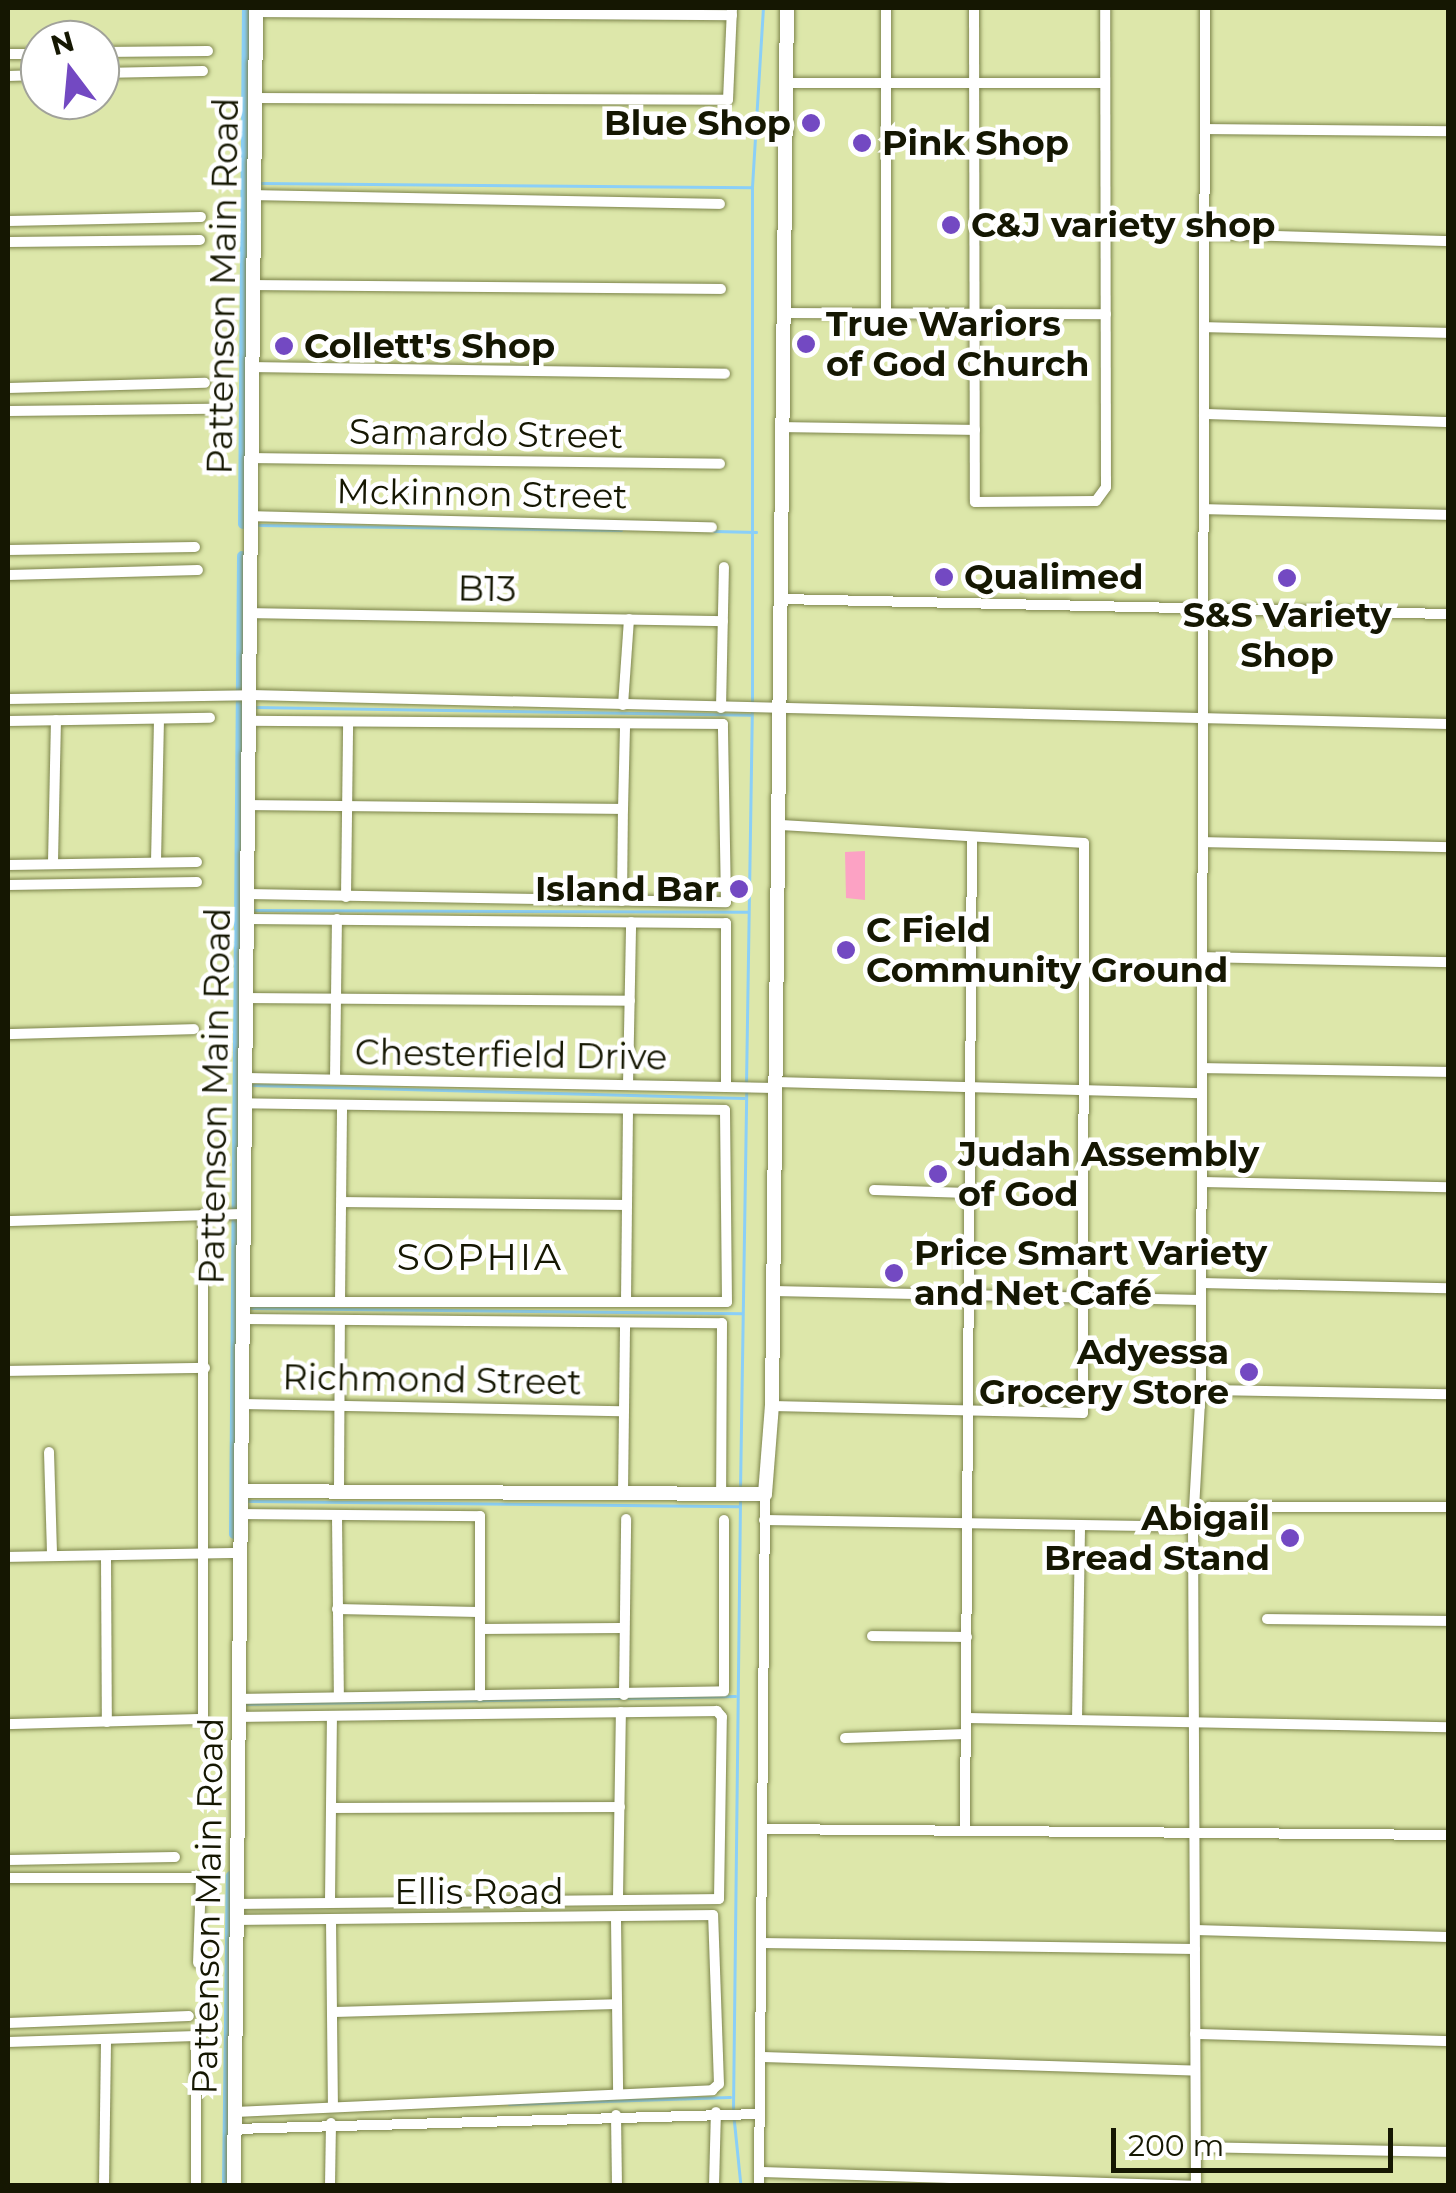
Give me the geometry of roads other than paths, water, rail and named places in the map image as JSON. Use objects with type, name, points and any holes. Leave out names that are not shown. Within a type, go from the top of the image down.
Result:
[{"type":"street","points":[[759,2186],[764,1520],[772,1406],[787,8]]},
{"type":"street","points":[[886,8],[886,314]]},
{"type":"street","points":[[974,8],[975,502],[1096,501],[1107,483],[1105,8]]},
{"type":"street","points":[[759,2172],[1196,2186],[1193,1527],[1201,1382],[1205,8]]},
{"type":"street","points":[[255,98],[728,100],[732,11],[256,10]]},
{"type":"street","name":"Pattenson Main Road","points":[[234,2186],[239,1706],[235,1553],[241,1514],[256,10]]},
{"type":"street","points":[[120,52],[208,50]]},
{"type":"street","points":[[120,73],[203,71]]},
{"type":"street","points":[[786,83],[1106,83]]},
{"type":"street","points":[[1205,129],[1448,131]]},
{"type":"street","points":[[254,195],[720,204]]},
{"type":"street","points":[[8,220],[202,218]]},
{"type":"street","points":[[1205,234],[1448,241]]},
{"type":"street","points":[[8,242],[200,240]]},
{"type":"street","points":[[254,284],[720,289]]},
{"type":"street","points":[[784,313],[1106,314]]},
{"type":"street","points":[[1204,327],[1448,333]]},
{"type":"street","points":[[253,367],[725,374]]},
{"type":"street","points":[[8,388],[206,384]]},
{"type":"street","points":[[8,410],[212,409]]},
{"type":"street","points":[[1204,414],[1448,422]]},
{"type":"street","points":[[782,427],[975,430]]},
{"type":"street","name":"Samardo Street","points":[[252,458],[720,464]]},
{"type":"street","points":[[1204,509],[1448,514]]},
{"type":"street","name":"Mckinnon Street","points":[[251,516],[712,527]]},
{"type":"street","points":[[8,550],[195,547]]},
{"type":"street","points":[[721,708],[724,567]]},
{"type":"street","points":[[8,575],[198,570]]},
{"type":"street","points":[[782,599],[1448,614]]},
{"type":"street","name":"B13","points":[[250,613],[723,621]]},
{"type":"street","points":[[623,705],[630,619]]},
{"type":"street","points":[[8,698],[247,696],[1448,724]]},
{"type":"street","points":[[8,721],[210,718]]},
{"type":"street","points":[[247,896],[726,902],[724,724],[249,718]]},
{"type":"street","points":[[156,862],[158,719]]},
{"type":"street","points":[[53,862],[56,720]]},
{"type":"street","points":[[346,897],[348,722]]},
{"type":"street","points":[[622,900],[624,724]]},
{"type":"street","points":[[248,805],[623,808]]},
{"type":"street","points":[[772,1406],[1083,1414],[1084,843],[778,825]]},
{"type":"street","points":[[965,1831],[972,838]]},
{"type":"street","points":[[1203,842],[1448,847]]},
{"type":"street","points":[[8,865],[196,862]]},
{"type":"street","points":[[8,885],[197,882]]},
{"type":"street","points":[[247,917],[726,923],[726,1087]]},
{"type":"street","points":[[336,1079],[337,919]]},
{"type":"street","points":[[628,1085],[631,922]]},
{"type":"street","points":[[1202,957],[1448,962]]},
{"type":"street","points":[[246,998],[630,1001]]},
{"type":"street","points":[[8,1034],[194,1029]]},
{"type":"street","points":[[1202,1068],[1448,1072]]},
{"type":"street","name":"Chesterfield Drive","points":[[246,1078],[1202,1093]]},
{"type":"street","name":"Chesterfield Drive","points":[[245,1103],[726,1110],[726,1302],[626,1301]]},
{"type":"street","points":[[340,1302],[342,1105]]},
{"type":"street","points":[[243,1302],[626,1301],[628,1110]]},
{"type":"street","points":[[1202,1182],[1448,1187]]},
{"type":"street","points":[[874,1190],[968,1193]]},
{"type":"street","points":[[344,1202],[626,1205]]},
{"type":"street","points":[[8,1724],[203,1719],[202,1214]]},
{"type":"street","points":[[8,1221],[242,1214]]},
{"type":"street","points":[[1201,1283],[1448,1288]]},
{"type":"street","points":[[773,1291],[1201,1300]]},
{"type":"street","points":[[243,1319],[722,1323],[723,1495]]},
{"type":"street","points":[[338,1491],[340,1321]]},
{"type":"street","points":[[622,1494],[624,1323]]},
{"type":"street","points":[[8,1371],[205,1368]]},
{"type":"street","points":[[1201,1382],[1209,1390],[1448,1394]]},
{"type":"street","name":"Richmond Street","points":[[242,1404],[622,1411]]},
{"type":"street","points":[[48,1452],[52,1556]]},
{"type":"street","points":[[241,1490],[765,1494]]},
{"type":"street","points":[[1193,1527],[1209,1507],[1448,1507]]},
{"type":"street","points":[[241,1514],[480,1516],[480,1696]]},
{"type":"street","points":[[337,1516],[339,1697]]},
{"type":"street","points":[[624,1695],[626,1519]]},
{"type":"street","points":[[239,1706],[339,1697],[724,1691],[724,1520]]},
{"type":"street","points":[[764,1520],[967,1527],[1193,1527]]},
{"type":"street","points":[[1078,1720],[1080,1526]]},
{"type":"street","points":[[8,1557],[235,1553]]},
{"type":"street","points":[[106,1556],[107,1722]]},
{"type":"street","points":[[337,1609],[478,1612]]},
{"type":"street","points":[[1267,1618],[1448,1621]]},
{"type":"street","points":[[480,1629],[622,1628]]},
{"type":"street","points":[[872,1636],[966,1636]]},
{"type":"street","points":[[237,1904],[618,1897],[719,1899],[722,1717],[717,1711],[332,1716],[239,1706]]},
{"type":"street","points":[[618,1897],[622,1712]]},
{"type":"street","points":[[330,1902],[332,1716]]},
{"type":"street","points":[[967,1718],[1448,1727]]},
{"type":"street","points":[[845,1738],[966,1734]]},
{"type":"street","points":[[332,1808],[620,1807]]},
{"type":"street","points":[[762,1829],[1448,1835]]},
{"type":"street","points":[[8,1860],[174,1857]]},
{"type":"street","points":[[87,1858],[88,1876]]},
{"type":"street","points":[[8,1878],[201,1878],[198,1963]]},
{"type":"street","name":"Ellis Road","points":[[237,1920],[713,1915],[717,1920],[719,2084],[712,2090],[618,2092]]},
{"type":"street","points":[[235,2112],[618,2092],[616,1919]]},
{"type":"street","points":[[331,1920],[334,2106]]},
{"type":"street","points":[[1195,1930],[1448,1937]]},
{"type":"street","points":[[761,1944],[1195,1949]]},
{"type":"street","points":[[334,2012],[616,2004]]},
{"type":"street","points":[[8,2023],[189,2016]]},
{"type":"street","points":[[1195,2034],[1448,2041]]},
{"type":"street","points":[[8,2042],[196,2036],[196,2186]]},
{"type":"street","points":[[104,2186],[106,2039]]},
{"type":"street","points":[[760,2057],[1195,2071]]},
{"type":"street","points":[[714,2186],[720,2112]]},
{"type":"street","points":[[235,2129],[331,2123],[757,2113]]},
{"type":"street","points":[[616,2115],[616,2186]]},
{"type":"street","points":[[330,2186],[331,2123]]},
{"type":"street","points":[[1196,2148],[1448,2152]]},
{"type":"waterway","points":[[243,524],[247,8]]},
{"type":"waterway","points":[[752,705],[752,187],[763,8]]},
{"type":"waterway","points":[[259,183],[751,187]]},
{"type":"waterway","points":[[259,525],[621,530]]},
{"type":"waterway","points":[[714,531],[756,532]]},
{"type":"waterway","points":[[234,1534],[242,556]]},
{"type":"waterway","points":[[254,707],[750,715]]},
{"type":"waterway","points":[[746,1085],[752,713]]},
{"type":"waterway","points":[[255,910],[747,912]]},
{"type":"waterway","points":[[252,1085],[744,1098]]},
{"type":"waterway","points":[[740,1490],[746,1093]]},
{"type":"waterway","points":[[249,1308],[741,1313]]},
{"type":"waterway","points":[[733,2109],[740,1498]]},
{"type":"waterway","points":[[246,1501],[738,1506]]},
{"type":"waterway","points":[[628,1698],[735,1696]]},
{"type":"waterway","points":[[243,1704],[620,1698]]},
{"type":"waterway","points":[[227,2186],[231,1876]]},
{"type":"waterway","points":[[509,2104],[730,2097]]},
{"type":"waterway","points":[[734,2117],[741,2186]]},
{"type":"place","name":"Blue Shop","points":[[811,123]]},
{"type":"place","name":"Pink Shop","points":[[862,143]]},
{"type":"place","name":"C&J variety shop","points":[[951,225]]},
{"type":"place","name":"True Wariors of God Church","points":[[806,344]]},
{"type":"place","name":"Collett's Shop","points":[[284,346]]},
{"type":"place","name":"Qualimed","points":[[944,577]]},
{"type":"place","name":"S&S Variety Shop","points":[[1287,578]]},
{"type":"place","name":"Island Bar","points":[[739,889]]},
{"type":"place","name":"C Field Community Ground","points":[[846,950]]},
{"type":"place","name":"Judah Assembly of God","points":[[938,1174]]},
{"type":"place","name":"Price Smart Variety and Net Café","points":[[894,1273]]},
{"type":"place","name":"Adyessa Grocery Store","points":[[1249,1372]]},
{"type":"place","name":"Abigail Bread Stand","points":[[1290,1538]]},
{"type":"district","name":"SOPHIA","points":[[480,1257]]}]
